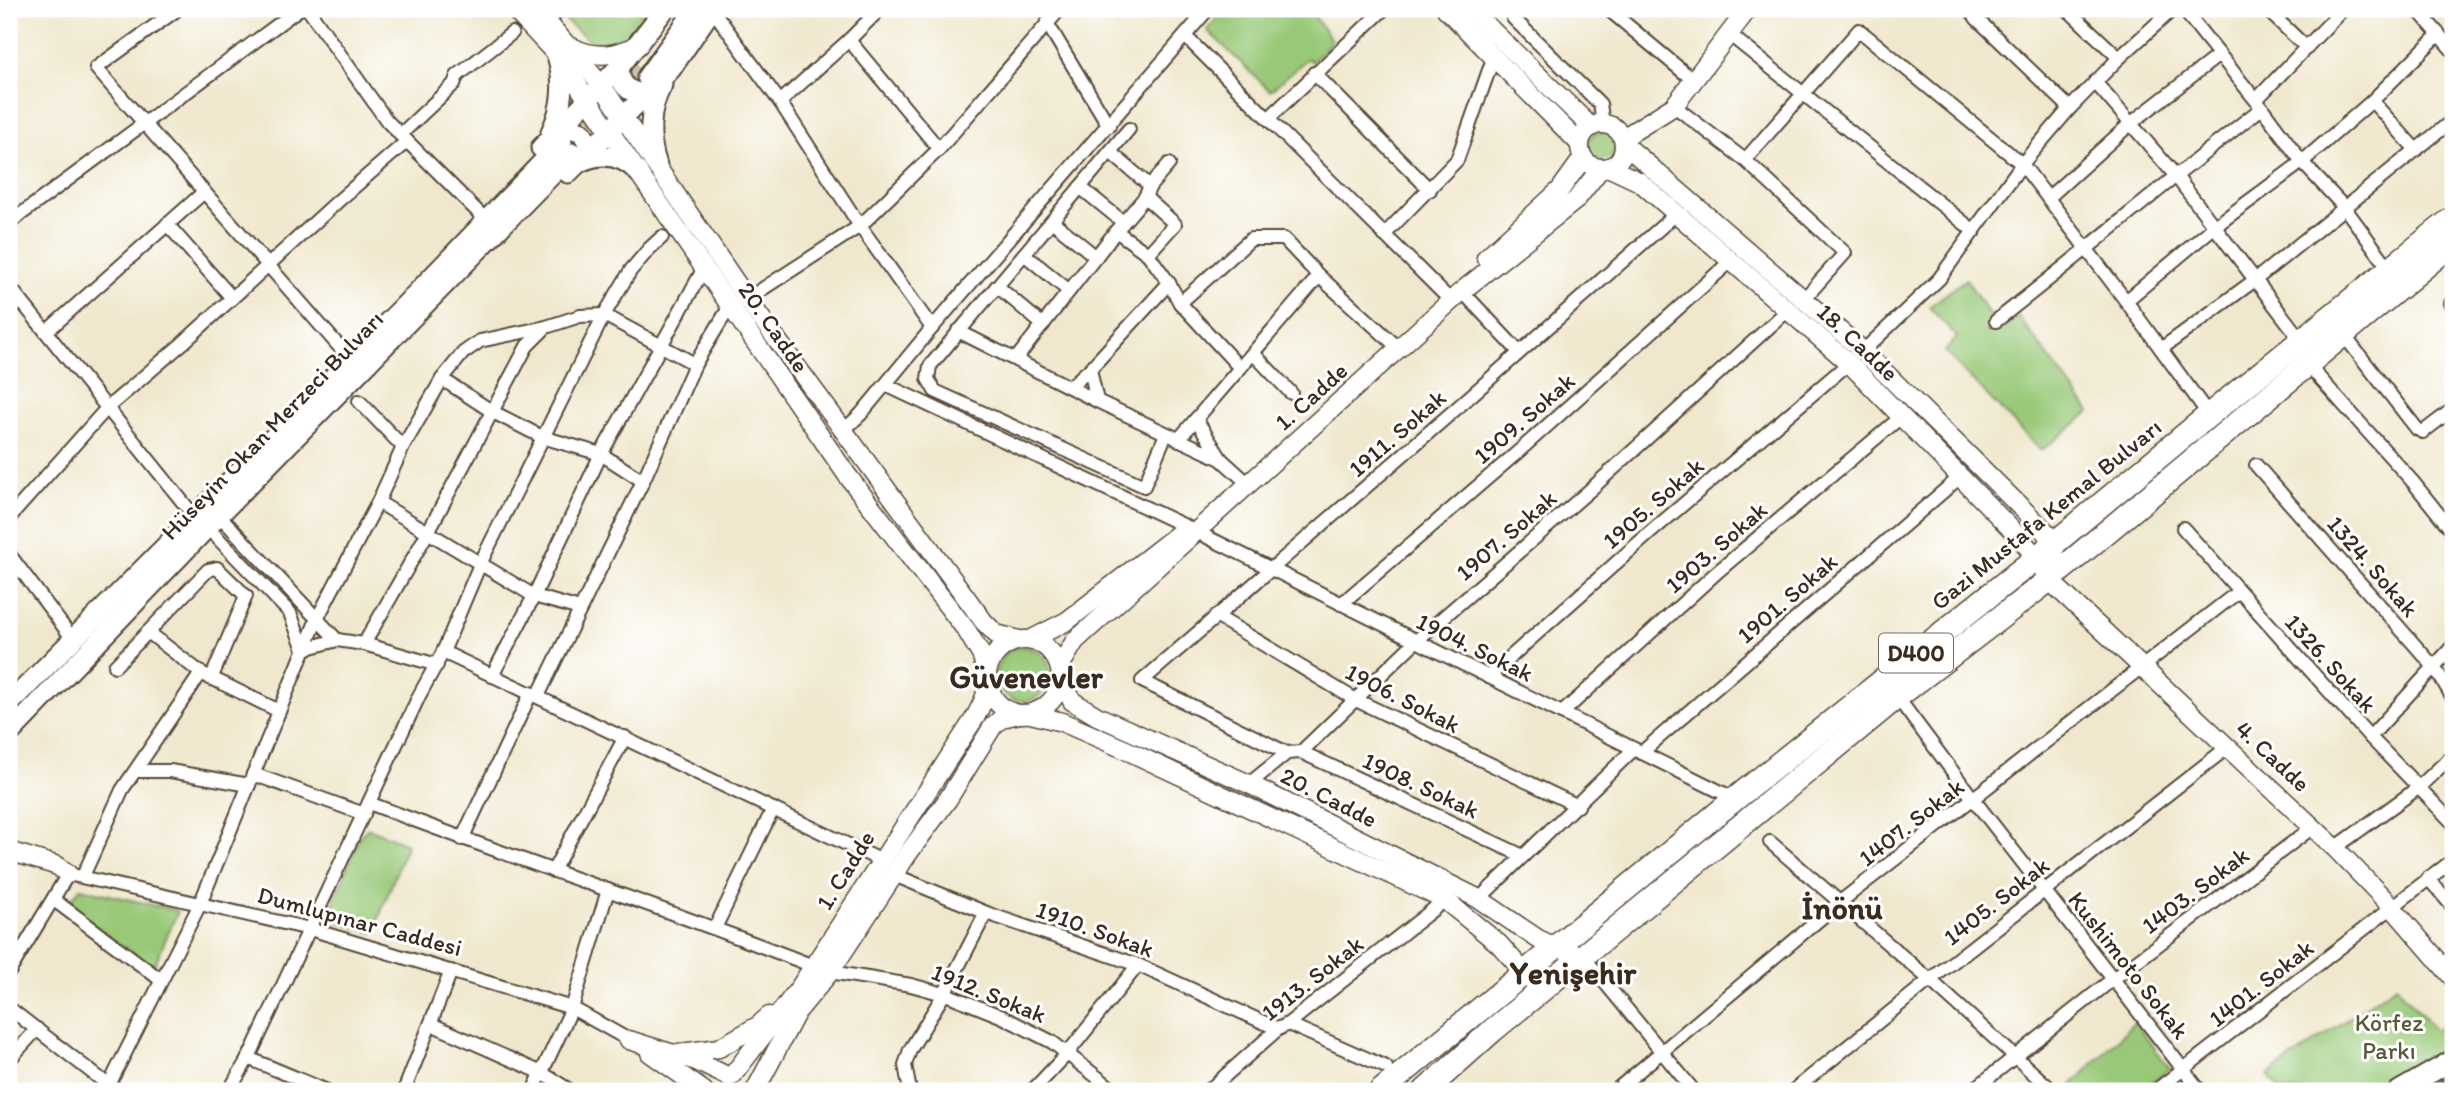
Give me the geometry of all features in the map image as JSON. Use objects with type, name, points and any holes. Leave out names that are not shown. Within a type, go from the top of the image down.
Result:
[{"type":"highway","name":"Gazi Mustafa Kemal Bulvarı","points":[[1381,1091],[1735,799],[2056,542],[2453,218]]},
{"type":"highway","name":"Gazi Mustafa Kemal Bulvarı","points":[[1430,1090],[1493,1030],[1898,697],[2049,580],[2453,243]]},
{"type":"main road","points":[[640,74],[639,45],[665,9]]},
{"type":"main road","points":[[208,516],[228,468],[479,213],[566,149],[618,125],[640,74],[680,9]]},
{"type":"main road","points":[[640,74],[696,9]]},
{"type":"main road","points":[[657,165],[651,136],[652,114],[659,92],[671,69],[712,9]]},
{"type":"main road","points":[[562,49],[561,105],[555,125],[566,149],[588,158],[605,155],[627,162],[638,172]]},
{"type":"main road","points":[[208,516],[266,479],[566,149],[595,93],[640,74],[671,69]]},
{"type":"main road","name":"Hüseyin Okan Merzeci Bulvarı","points":[[9,734],[406,304],[566,149]]},
{"type":"main road","name":"Hüseyin Okan Merzeci Bulvarı","points":[[9,704],[72,638],[208,516]]},
{"type":"main road","points":[[2399,1091],[2453,1060]]},
{"type":"main road","points":[[2446,1091],[2453,1087]]},
{"type":"street","points":[[178,9],[96,68],[343,351]]},
{"type":"street","points":[[9,223],[299,9]]},
{"type":"street","points":[[308,9],[403,139],[479,213]]},
{"type":"street","name":"20. Cadde","points":[[514,9],[562,49],[618,125],[657,165],[747,299],[984,622],[996,634],[1025,640]]},
{"type":"street","points":[[712,9],[780,102],[860,226],[932,328]]},
{"type":"street","points":[[780,102],[880,9]]},
{"type":"street","points":[[747,299],[860,226],[939,149],[1060,9]]},
{"type":"street","points":[[843,431],[886,386],[932,328],[1208,9]]},
{"type":"street","points":[[1269,118],[1384,9]]},
{"type":"street","points":[[1446,9],[1494,56],[1582,151],[1591,165],[1604,168],[1620,159],[1623,141],[1615,128],[1597,126],[1586,132],[1582,151]]},
{"type":"street","points":[[1470,9],[1597,126]]},
{"type":"street","points":[[1517,9],[1513,18],[1600,104],[1597,126]]},
{"type":"street","points":[[1623,141],[1674,106],[1748,9]]},
{"type":"street","points":[[1970,9],[1977,19],[2070,107]]},
{"type":"street","points":[[2067,9],[2119,58]]},
{"type":"street","points":[[1863,351],[1939,279],[2022,164],[2070,107],[2174,9]]},
{"type":"street","points":[[2183,9],[2302,162],[2344,207],[2389,268]]},
{"type":"street","points":[[2266,9],[2307,48]]},
{"type":"street","points":[[1996,321],[2087,250],[2259,104],[2343,9]]},
{"type":"street","points":[[2417,9],[2453,51]]},
{"type":"street","points":[[1614,11],[1693,80]]},
{"type":"street","name":"20. Cadde","points":[[548,13],[562,49]]},
{"type":"street","points":[[1047,23],[1109,126]]},
{"type":"street","points":[[1745,160],[1859,30],[2022,164],[2209,415]]},
{"type":"street","points":[[9,518],[107,408],[337,202],[403,139],[453,84],[457,76],[512,33]]},
{"type":"street","points":[[1728,34],[1974,231]]},
{"type":"street","points":[[2126,301],[2214,227],[2302,162],[2372,101],[2439,34]]},
{"type":"street","points":[[1185,36],[1384,235],[1519,352]]},
{"type":"street","points":[[849,40],[939,149]]},
{"type":"street","points":[[562,49],[603,56],[621,53],[639,45]]},
{"type":"street","points":[[2048,198],[2130,124],[2219,55]]},
{"type":"street","points":[[1384,235],[1457,160],[1494,56]]},
{"type":"street","points":[[1314,73],[1430,190]]},
{"type":"street","points":[[2095,82],[2175,175],[2301,340]]},
{"type":"street","points":[[2372,101],[2416,150]]},
{"type":"street","points":[[1674,106],[1745,160],[1845,253],[1804,299]]},
{"type":"street","points":[[2161,349],[2255,280],[2453,120]]},
{"type":"street","name":"20. Cadde","points":[[618,125],[638,172],[730,306],[847,475],[967,631],[982,656],[987,680]]},
{"type":"street","points":[[1129,129],[958,331],[930,366],[928,379],[935,391],[1144,486],[1166,434]]},
{"type":"street","name":"18. Cadde","points":[[1623,141],[1863,351],[2056,542]]},
{"type":"street","name":"1. Cadde","points":[[1060,671],[1075,641],[1192,530],[1454,293],[1560,190],[1582,151]]},
{"type":"street","points":[[1110,152],[1175,224],[1148,254]]},
{"type":"street","points":[[1016,359],[1169,164]]},
{"type":"street","name":"1. Cadde","points":[[1025,640],[1067,621],[1192,530],[1242,478],[1392,343],[1576,200],[1604,168]]},
{"type":"street","name":"18. Cadde","points":[[1604,168],[1640,182],[1849,363],[2036,556],[2049,580]]},
{"type":"street","points":[[1080,187],[1148,254],[1180,303],[1240,368]]},
{"type":"street","points":[[46,331],[204,192]]},
{"type":"street","name":"1911. Sokak","points":[[1287,753],[1142,681],[1677,213]]},
{"type":"street","points":[[1052,221],[1096,257]]},
{"type":"street","points":[[167,224],[232,298]]},
{"type":"street","points":[[229,1091],[248,1058],[437,665],[480,564],[542,437],[604,315],[631,270],[662,237]]},
{"type":"street","points":[[1180,303],[1251,239],[1284,239],[1319,276],[1392,343]]},
{"type":"street","points":[[1024,254],[1069,291]]},
{"type":"street","name":"1909. Sokak","points":[[1341,604],[1529,442],[1732,260]]},
{"type":"street","points":[[492,676],[534,596],[601,454],[704,268]]},
{"type":"street","points":[[1178,440],[1319,276]]},
{"type":"street","points":[[1070,387],[1169,283]]},
{"type":"street","points":[[9,286],[107,408],[208,516],[290,613],[304,649]]},
{"type":"street","points":[[997,286],[1043,325]]},
{"type":"street","points":[[9,310],[21,301]]},
{"type":"street","points":[[462,839],[643,481],[695,364],[730,306]]},
{"type":"street","name":"1907. Sokak","points":[[1301,752],[1416,641],[1590,490],[1788,310]]},
{"type":"street","points":[[9,1008],[111,1089],[200,904],[317,619],[378,502],[403,447],[442,379],[463,353],[480,341],[546,327],[580,316],[604,315],[695,364]]},
{"type":"street","points":[[364,644],[428,532],[527,346],[546,327]]},
{"type":"street","points":[[958,331],[1097,401],[1221,459]]},
{"type":"street","points":[[2343,334],[2417,429],[2423,432],[2453,409]]},
{"type":"street","points":[[1028,344],[1044,374]]},
{"type":"street","points":[[1253,353],[1291,393]]},
{"type":"street","name":"1905. Sokak","points":[[1488,677],[1651,531],[1849,363]]},
{"type":"street","points":[[2307,364],[2413,482],[2453,532]]},
{"type":"street","points":[[1090,369],[1097,401]]},
{"type":"street","points":[[442,379],[493,412],[542,437],[601,454],[643,481]]},
{"type":"street","name":"1904. Sokak","points":[[886,386],[1192,530],[1735,799]]},
{"type":"street","points":[[359,401],[403,447]]},
{"type":"street","name":"1903. Sokak","points":[[1562,713],[1716,573],[1901,417]]},
{"type":"street","points":[[1196,419],[1221,459],[1242,478]]},
{"type":"street","name":"1324. Sokak","points":[[2256,465],[2435,668],[2453,698]]},
{"type":"street","name":"1901. Sokak","points":[[1479,899],[1638,751],[1960,477]]},
{"type":"street","points":[[378,502],[534,596],[580,609]]},
{"type":"street","points":[[208,516],[337,640]]},
{"type":"street","name":"1326. Sokak","points":[[2183,528],[2370,737],[2453,824]]},
{"type":"street","points":[[2049,580],[2056,542]]},
{"type":"street","points":[[9,554],[72,638]]},
{"type":"street","points":[[9,972],[54,900],[76,875],[122,790],[206,676],[246,596],[217,568],[208,570],[115,666]]},
{"type":"street","name":"4. Cadde","points":[[2049,580],[2335,848],[2391,906],[2453,978]]},
{"type":"street","name":"1407. Sokak","points":[[1615,1091],[1840,902],[2238,592]]},
{"type":"street","name":"1906. Sokak","points":[[1216,617],[1356,700],[1578,806]]},
{"type":"street","points":[[148,632],[206,676],[279,711]]},
{"type":"street","points":[[304,649],[337,640],[364,644],[437,665]]},
{"type":"street","points":[[1025,640],[1044,645],[1053,654],[1060,671],[1059,690],[1053,701],[1044,709],[1025,714],[1003,708],[994,699],[987,680],[988,669],[995,654],[1006,645],[1025,640]]},
{"type":"street","points":[[2370,737],[2453,646]]},
{"type":"street","points":[[443,652],[880,860]]},
{"type":"street","name":"20. Cadde","points":[[1060,671],[1072,701],[1097,716],[1249,784],[1479,899],[1538,939],[1583,956]]},
{"type":"street","name":"1. Cadde","points":[[755,1091],[880,860],[976,716],[985,695],[987,680]]},
{"type":"street","name":"Kushimoto Sokak","points":[[1898,697],[1974,800],[2200,1091]]},
{"type":"street","name":"20. Cadde","points":[[1025,714],[1062,722],[1126,750],[1445,900],[1499,944],[1541,991]]},
{"type":"street","name":"1. Cadde","points":[[714,1091],[721,1081],[731,1077],[800,987],[821,969],[894,875],[948,799],[993,726],[1002,718],[1025,714]]},
{"type":"street","points":[[553,871],[625,737]]},
{"type":"street","name":"1405. Sokak","points":[[1793,1091],[2228,747]]},
{"type":"street","points":[[1249,784],[1287,753],[1301,752]]},
{"type":"street","name":"1908. Sokak","points":[[1301,752],[1524,856]]},
{"type":"street","points":[[2335,848],[2418,788],[2453,755]]},
{"type":"street","name":"1912. Sokak","points":[[136,771],[170,771],[251,780],[366,808],[608,890],[821,969],[911,985],[944,994],[1003,1017],[1052,1042],[1115,1091]]},
{"type":"street","points":[[715,928],[773,809]]},
{"type":"street","name":"1403. Sokak","points":[[1972,1091],[2113,979],[2313,827]]},
{"type":"street","points":[[1770,842],[2053,1091]]},
{"type":"street","name":"Dumlupınar Caddesi","points":[[9,851],[58,866],[76,875]]},
{"type":"street","name":"1401. Sokak","points":[[2155,1091],[2453,860]]},
{"type":"street","name":"Dumlupınar Caddesi","points":[[9,861],[310,929],[572,1008],[629,1040],[704,1091]]},
{"type":"street","name":"1910. Sokak","points":[[894,875],[986,913],[1138,965],[1283,1027],[1386,1067]]},
{"type":"street","points":[[2428,878],[2453,907]]},
{"type":"street","points":[[533,1091],[572,1008],[608,890]]},
{"type":"street","points":[[54,900],[162,980]]},
{"type":"street","name":"1913. Sokak","points":[[1208,1091],[1283,1027],[1445,900]]},
{"type":"street","points":[[910,1091],[905,1065],[910,1049],[944,994],[986,913]]},
{"type":"street","points":[[1583,956],[1694,1091]]},
{"type":"street","points":[[1032,1091],[1067,1054],[1138,965]]},
{"type":"street","points":[[404,1091],[451,971]]},
{"type":"street","points":[[673,1054],[719,1048],[759,1025],[800,987]]},
{"type":"street","points":[[431,1024],[542,1073],[571,1091]]},
{"type":"street","points":[[9,1060],[37,1030]]},
{"type":"street","name":"Dumlupınar Caddesi","points":[[629,1040],[696,1061],[731,1077],[745,1079],[755,1091]]},
{"type":"street","points":[[248,1058],[327,1091]]},
{"type":"green space","points":[[568,9],[636,9],[644,16],[624,42],[591,42],[566,21],[565,12]]},
{"type":"green space","points":[[1225,9],[1309,9],[1332,41],[1312,62],[1308,58],[1270,91],[1207,30]]},
{"type":"green space","points":[[1601,132],[1611,136],[1615,146],[1611,156],[1601,160],[1591,156],[1587,146],[1591,136]]},
{"type":"green space","points":[[1966,279],[1999,330],[2018,316],[2090,412],[2041,451],[1945,352],[1957,337],[1929,307]]},
{"type":"green space","points":[[1023,647],[1042,655],[1050,674],[1042,693],[1023,701],[1004,693],[996,674],[1004,655]]},
{"type":"green space","points":[[368,828],[407,844],[373,933],[327,919],[360,836]]},
{"type":"green space","points":[[80,888],[178,911],[153,968],[75,912],[76,906],[71,901]]},
{"type":"green space","name":"Körfez Parkı","points":[[2396,985],[2435,1030],[2453,1018],[2453,1044],[2366,1091],[2280,1091],[2268,1075]]},
{"type":"green space","points":[[2135,1022],[2170,1069],[2139,1091],[2078,1091],[2072,1085]]},
{"type":"tunnel","points":[[565,140],[638,66]]},
{"type":"tunnel","points":[[576,150],[643,81]]},
{"type":"district","name":"Güvenevler","points":[[1026,677]]},
{"type":"district","name":"İnönü","points":[[1842,908]]},
{"type":"district","name":"Yenişehir","points":[[1573,973]]}]
